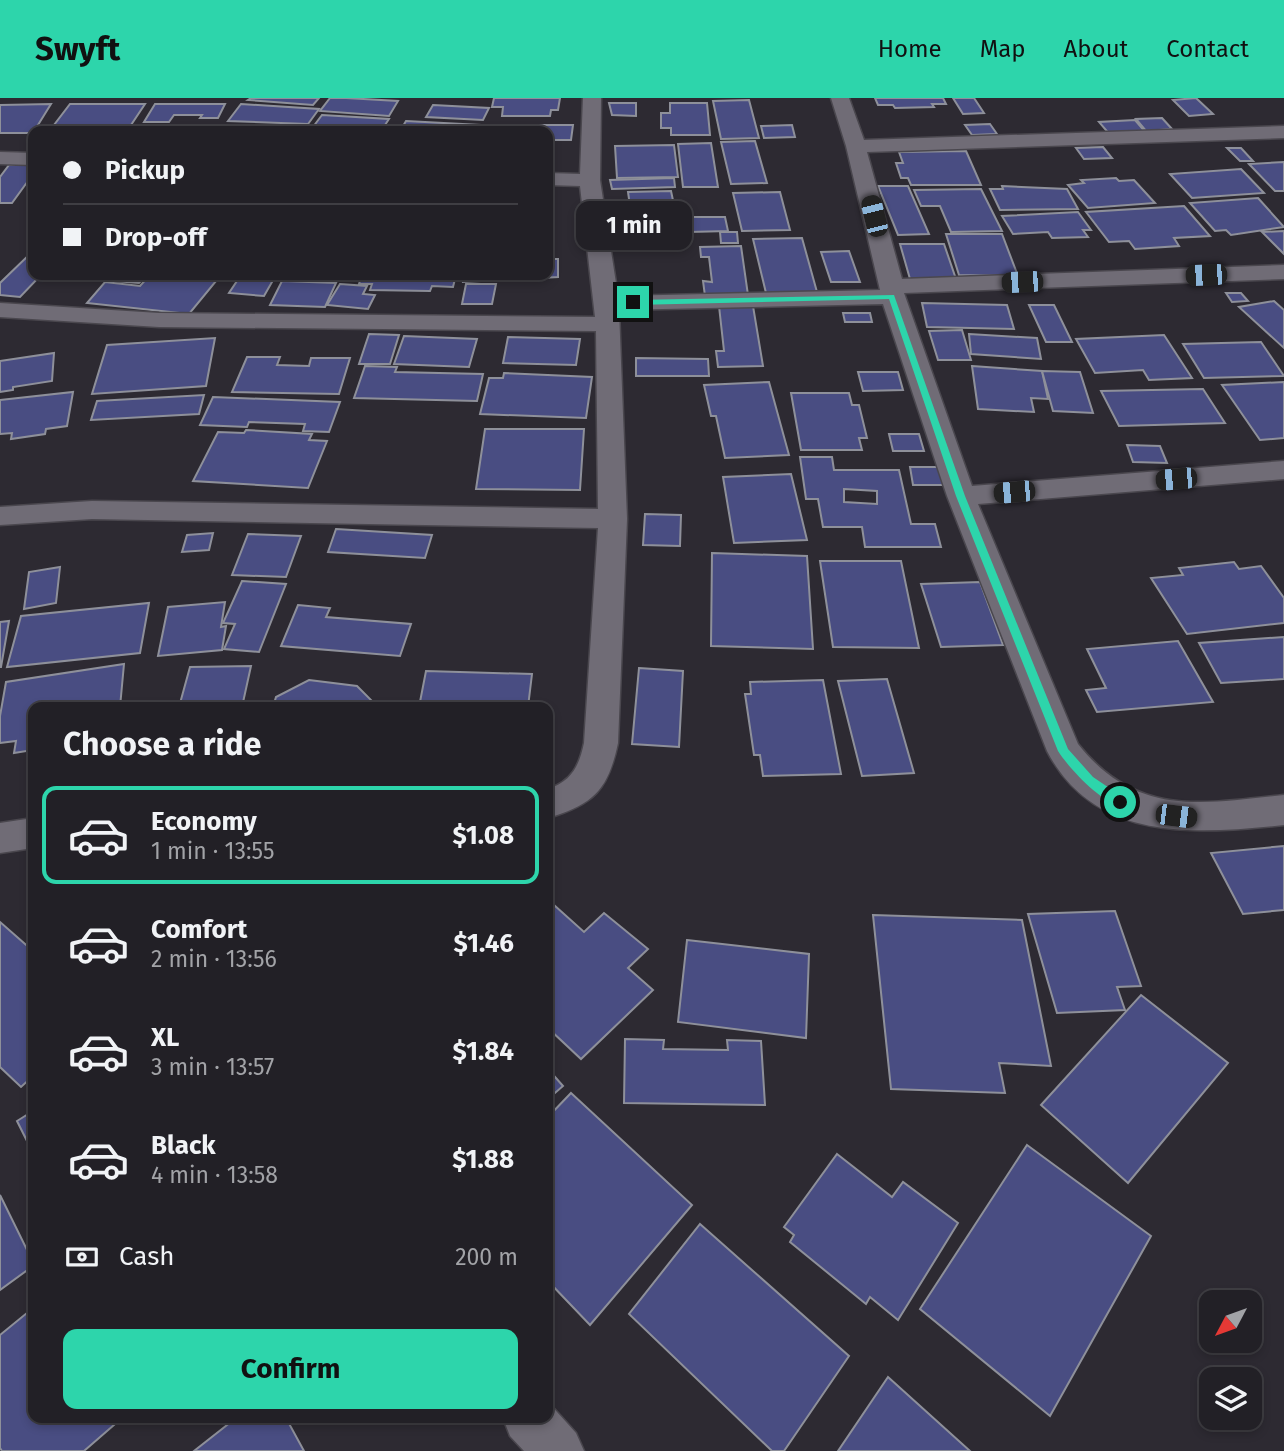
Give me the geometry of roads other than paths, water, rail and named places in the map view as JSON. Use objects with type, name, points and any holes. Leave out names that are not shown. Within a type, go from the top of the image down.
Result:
[{"type":"street","points":[[553,802],[587,785],[597,768],[601,743],[613,519],[607,313],[590,180],[592,98]]},
{"type":"street","points":[[841,98],[856,146],[892,292],[961,496],[1064,751],[1089,780],[1120,802],[1150,813],[1202,819],[1284,810]]},
{"type":"street","points":[[856,146],[1284,132]]},
{"type":"street","points":[[0,158],[28,159]]},
{"type":"street","points":[[553,179],[590,180]]},
{"type":"street","points":[[0,310],[159,320],[607,313],[892,292],[1284,272]]},
{"type":"street","points":[[961,496],[1284,470]]},
{"type":"street","points":[[0,516],[92,510],[613,519]]},
{"type":"street","points":[[0,838],[28,834]]},
{"type":"street","points":[[533,1423],[558,1451]]}]
